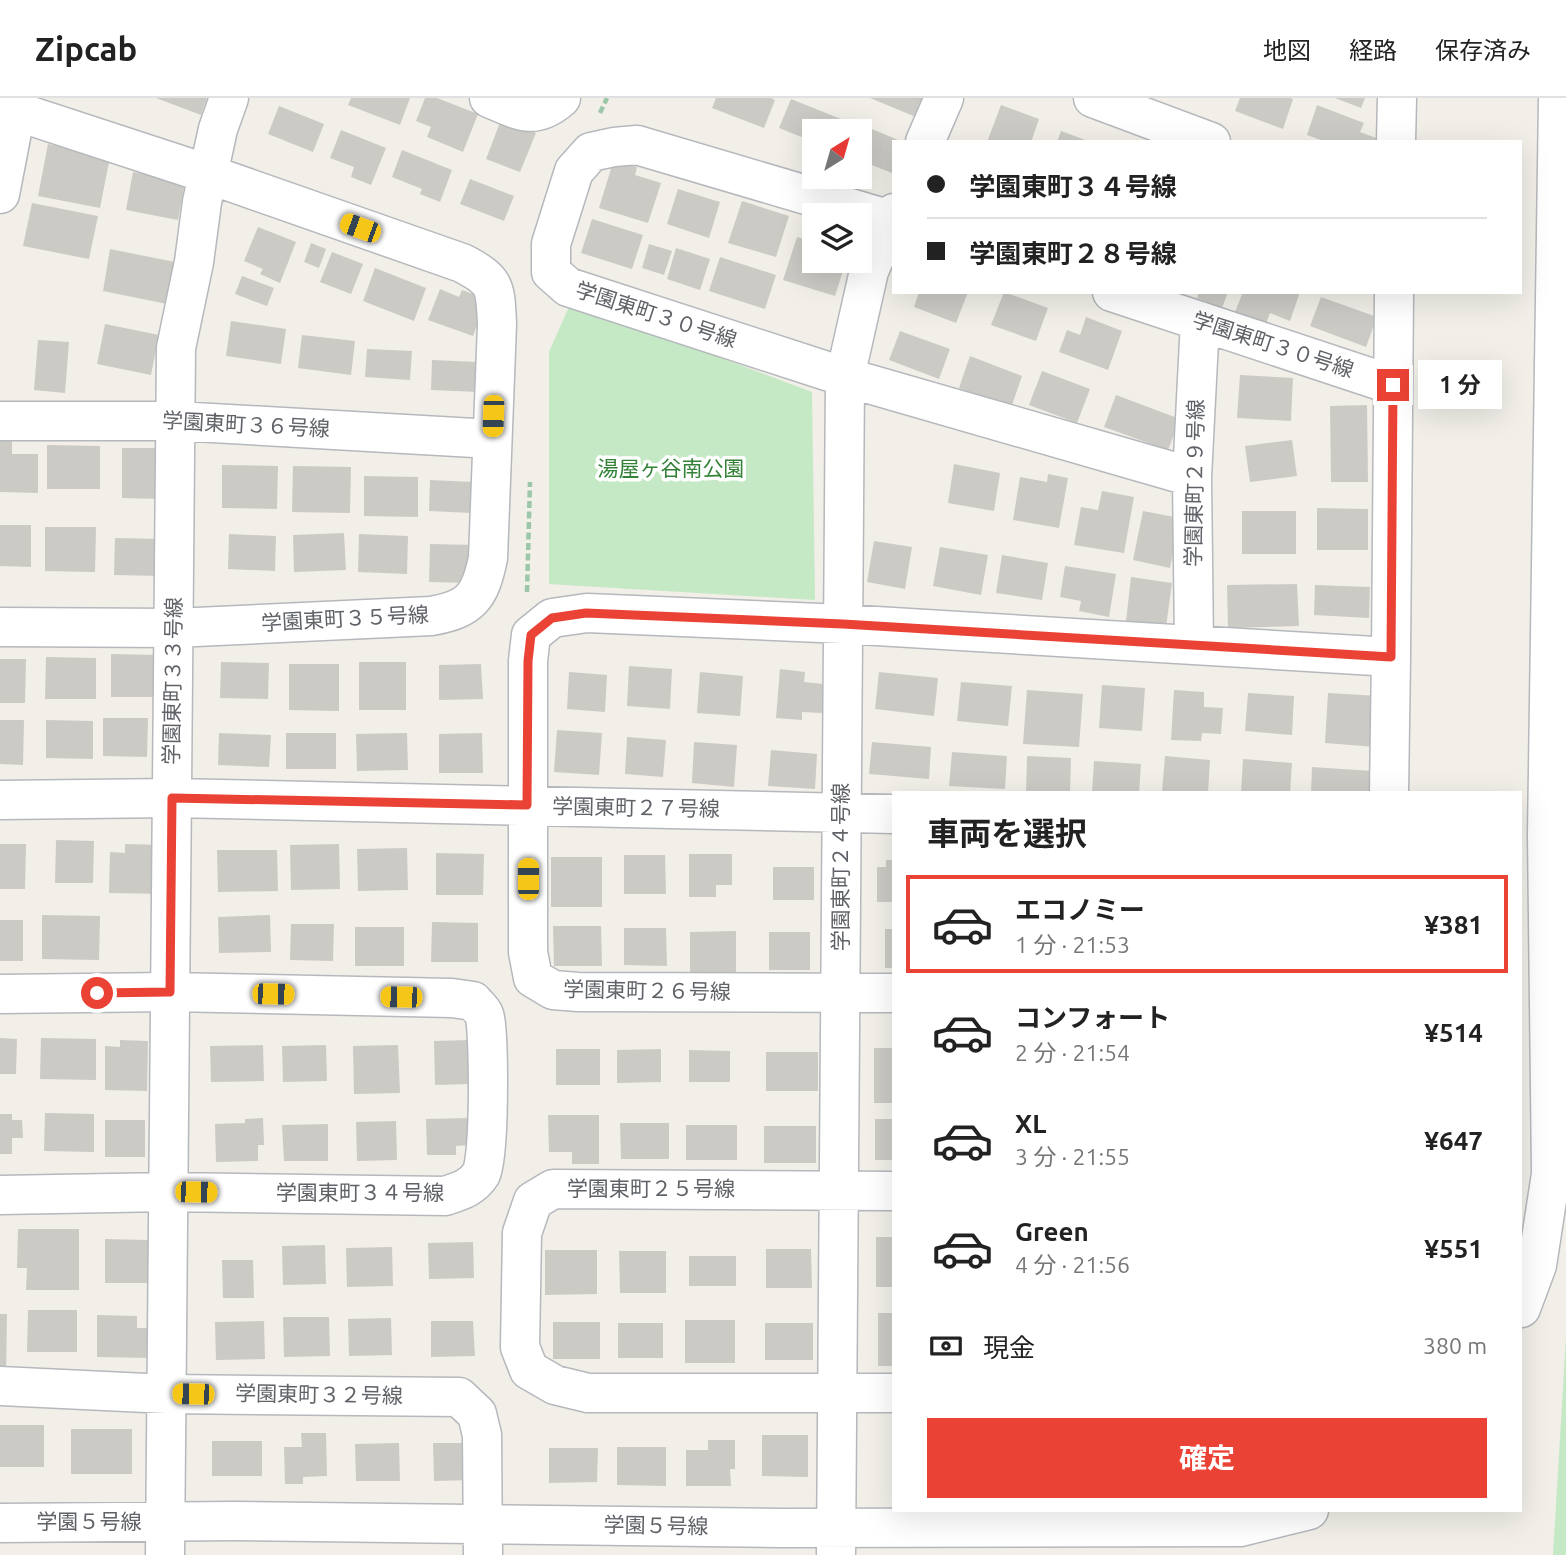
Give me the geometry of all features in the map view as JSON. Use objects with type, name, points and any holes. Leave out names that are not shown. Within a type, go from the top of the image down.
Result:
[{"type":"street","name":"学園東町３３号線","points":[[165,1538],[176,348],[194,262],[208,174],[218,129],[229,98]]},
{"type":"street","points":[[489,98],[526,113],[548,109],[561,98]]},
{"type":"street","points":[[926,140],[944,98]]},
{"type":"street","points":[[1093,98],[1206,140]]},
{"type":"street","points":[[1396,98],[1396,140]]},
{"type":"street","points":[[1522,1305],[1537,1265],[1551,1174],[1534,835],[1556,99]]},
{"type":"street","name":"学園東町３５号線","points":[[0,627],[174,628],[431,616],[456,611],[474,597],[486,566],[496,295],[485,275],[462,263],[208,174],[8,108]]},
{"type":"street","points":[[0,194],[8,108]]},
{"type":"street","name":"学園東町３０号線","points":[[892,218],[638,145],[626,146],[591,152],[574,171],[551,244],[551,272],[568,287],[845,377],[1192,477]]},
{"type":"street","name":"学園東町２４号線","points":[[836,1542],[845,377],[869,271],[892,220]]},
{"type":"street","name":"学園東町３０号線","points":[[1118,294],[1393,385]]},
{"type":"street","points":[[1389,791],[1394,294]]},
{"type":"street","name":"学園東町２９号線","points":[[1194,645],[1192,477],[1200,321]]},
{"type":"street","name":"学園東町３６号線","points":[[0,421],[177,421],[492,439]]},
{"type":"street","name":"学園東町２６号線","points":[[892,993],[578,992],[553,990],[533,978],[528,952],[527,805],[528,661],[531,635],[552,618],[586,613],[843,624],[1391,657]]},
{"type":"street","name":"学園東町２７号線","points":[[0,800],[172,798],[892,814]]},
{"type":"street","name":"学園東町３４号線","points":[[0,994],[170,992],[452,998],[473,1001],[485,1014],[486,1024],[486,1150],[482,1172],[468,1189],[445,1196],[168,1192],[0,1195]]},
{"type":"street","name":"学園東町２５号線","points":[[892,1191],[553,1189],[533,1201],[522,1233],[520,1347],[529,1370],[555,1385],[588,1392],[892,1393]]},
{"type":"street","name":"学園東町３２号線","points":[[0,1386],[167,1394],[459,1397],[477,1414],[482,1435],[484,1540]]},
{"type":"street","name":"学園５号線","points":[[0,1523],[165,1538],[836,1542],[1240,1527],[1301,1512]]},
{"type":"green space","name":"湯屋ヶ谷南公園","points":[[571,302],[812,392],[815,600],[549,584],[549,352]]},
{"type":"green space","points":[[1566,1337],[1566,1555],[1553,1555]]},
{"type":"building","points":[[156,98],[207,98],[201,115]]},
{"type":"building","points":[[351,98],[410,98],[400,125],[348,105]]},
{"type":"building","points":[[425,98],[437,98],[478,114],[463,152],[427,137],[431,127],[416,121]]},
{"type":"building","points":[[716,98],[775,100],[764,128],[712,108]]},
{"type":"building","points":[[870,98],[923,98],[916,117]]},
{"type":"building","points":[[1240,98],[1293,99],[1283,129],[1235,111]]},
{"type":"building","points":[[1335,98],[1365,98],[1361,108]]},
{"type":"building","points":[[791,99],[841,119],[802,119],[802,137],[779,128]]},
{"type":"building","points":[[1001,105],[1039,119],[1032,140],[988,140]]},
{"type":"building","points":[[1317,105],[1364,123],[1360,132],[1382,140],[1321,140],[1307,135]]},
{"type":"building","points":[[279,106],[324,124],[313,152],[268,134]]},
{"type":"building","points":[[501,120],[536,133],[520,172],[486,159]]},
{"type":"building","points":[[872,129],[898,140],[892,140],[892,173],[872,165]]},
{"type":"building","points":[[341,130],[386,148],[371,185],[351,177],[354,167],[330,158]]},
{"type":"building","points":[[1061,131],[1085,140],[1058,140]]},
{"type":"building","points":[[48,144],[110,157],[100,208],[38,196]]},
{"type":"building","points":[[402,150],[452,170],[440,202],[420,194],[422,189],[392,177]]},
{"type":"building","points":[[614,159],[637,167],[635,175],[661,183],[648,223],[599,208]]},
{"type":"building","points":[[133,172],[185,182],[178,220],[126,210]]},
{"type":"building","points":[[470,179],[514,196],[504,221],[460,204]]},
{"type":"building","points":[[678,189],[720,202],[709,238],[667,224]]},
{"type":"building","points":[[742,201],[789,216],[776,257],[728,243]]},
{"type":"building","points":[[32,203],[98,216],[89,259],[23,246]]},
{"type":"building","points":[[592,219],[643,235],[632,269],[581,253]]},
{"type":"building","points":[[258,227],[296,242],[280,283],[260,274],[263,269],[244,261]]},
{"type":"building","points":[[797,237],[802,238],[802,273],[842,273],[835,296],[783,280]]},
{"type":"building","points":[[311,243],[326,249],[319,268],[304,262]]},
{"type":"building","points":[[649,244],[672,251],[664,275],[642,268]]},
{"type":"building","points":[[676,248],[710,259],[700,290],[667,279]]},
{"type":"building","points":[[110,249],[175,262],[167,304],[103,291]]},
{"type":"building","points":[[332,252],[363,264],[351,294],[320,282]]},
{"type":"building","points":[[720,257],[776,275],[765,309],[709,291]]},
{"type":"building","points":[[375,268],[426,288],[414,321],[363,301]]},
{"type":"building","points":[[242,276],[274,288],[267,306],[235,294]]},
{"type":"building","points":[[440,289],[459,297],[462,290],[487,299],[473,336],[428,320]]},
{"type":"building","points":[[918,294],[967,294],[956,323],[914,307]]},
{"type":"building","points":[[1003,294],[1048,308],[1036,341],[991,325]]},
{"type":"building","points":[[1198,294],[1227,294],[1222,308],[1197,298]]},
{"type":"building","points":[[1242,294],[1299,294],[1290,321],[1270,313],[1264,329],[1233,317]]},
{"type":"building","points":[[1321,297],[1377,317],[1366,347],[1310,326]]},
{"type":"building","points":[[1086,317],[1122,331],[1108,370],[1059,352],[1067,330],[1080,335]]},
{"type":"building","points":[[231,321],[286,329],[281,364],[226,356]]},
{"type":"building","points":[[105,324],[159,335],[151,375],[97,364]]},
{"type":"building","points":[[900,331],[950,349],[939,379],[889,360]]},
{"type":"building","points":[[302,335],[355,341],[351,375],[298,368]]},
{"type":"building","points":[[38,340],[69,342],[65,393],[34,390]]},
{"type":"building","points":[[367,349],[412,351],[410,380],[365,377]]},
{"type":"building","points":[[970,356],[1022,376],[1011,408],[959,388]]},
{"type":"building","points":[[432,360],[478,362],[478,392],[431,390]]},
{"type":"building","points":[[1042,371],[1090,389],[1077,423],[1029,405]]},
{"type":"building","points":[[1240,375],[1293,378],[1291,421],[1237,418]]},
{"type":"building","points":[[1116,395],[1180,419],[1168,450],[1104,427]]},
{"type":"building","points":[[1367,405],[1368,482],[1331,482],[1330,406]]},
{"type":"building","points":[[0,438],[12,438],[12,454],[38,454],[38,493],[0,492]]},
{"type":"building","points":[[1292,440],[1297,476],[1250,482],[1245,446]]},
{"type":"building","points":[[47,445],[100,446],[100,489],[47,489]]},
{"type":"building","points":[[122,448],[160,448],[159,499],[122,498]]},
{"type":"building","points":[[954,464],[1000,473],[994,511],[948,503]]},
{"type":"building","points":[[222,465],[278,466],[277,509],[222,508]]},
{"type":"building","points":[[293,466],[351,467],[350,513],[292,512]]},
{"type":"building","points":[[1048,474],[1068,478],[1059,528],[1013,520],[1020,477],[1047,482]]},
{"type":"building","points":[[364,476],[418,477],[418,517],[364,516]]},
{"type":"building","points":[[430,480],[473,482],[472,513],[429,511]]},
{"type":"building","points":[[1102,491],[1134,497],[1124,553],[1074,545],[1081,507],[1098,510]]},
{"type":"building","points":[[1317,508],[1368,509],[1368,550],[1317,550]]},
{"type":"building","points":[[1143,511],[1180,518],[1170,568],[1133,560]]},
{"type":"building","points":[[1242,511],[1296,511],[1296,554],[1242,554]]},
{"type":"building","points":[[0,525],[31,525],[31,567],[0,566]]},
{"type":"building","points":[[45,527],[96,527],[95,572],[45,571]]},
{"type":"building","points":[[344,533],[346,570],[294,572],[293,535]]},
{"type":"building","points":[[229,534],[276,536],[275,571],[228,569]]},
{"type":"building","points":[[359,534],[408,536],[407,574],[358,572]]},
{"type":"building","points":[[115,538],[161,539],[161,576],[114,575]]},
{"type":"building","points":[[874,541],[912,547],[905,589],[867,582]]},
{"type":"building","points":[[430,544],[475,545],[473,583],[429,582]]},
{"type":"building","points":[[940,547],[988,555],[981,595],[933,586]]},
{"type":"building","points":[[1002,555],[1048,563],[1042,600],[996,593]]},
{"type":"building","points":[[1065,566],[1116,574],[1109,617],[1079,611],[1081,601],[1060,597]]},
{"type":"building","points":[[1131,577],[1172,583],[1166,627],[1126,621]]},
{"type":"building","points":[[1297,584],[1299,626],[1228,628],[1227,585]]},
{"type":"building","points":[[1315,585],[1370,587],[1369,618],[1314,615]]},
{"type":"building","points":[[111,654],[156,655],[155,697],[111,697]]},
{"type":"building","points":[[46,657],[96,658],[96,699],[45,699]]},
{"type":"building","points":[[0,659],[26,659],[25,703],[0,703]]},
{"type":"building","points":[[221,662],[269,663],[268,699],[220,698]]},
{"type":"building","points":[[359,662],[406,662],[406,710],[359,710]]},
{"type":"building","points":[[289,664],[339,664],[339,711],[289,710]]},
{"type":"building","points":[[481,664],[483,699],[439,700],[439,665]]},
{"type":"building","points":[[629,666],[672,669],[670,709],[627,706]]},
{"type":"building","points":[[780,669],[805,672],[804,682],[824,684],[822,713],[802,712],[802,720],[776,718]]},
{"type":"building","points":[[569,672],[607,675],[605,712],[567,709]]},
{"type":"building","points":[[700,672],[743,676],[740,716],[697,713]]},
{"type":"building","points":[[879,672],[938,678],[934,716],[875,709]]},
{"type":"building","points":[[961,682],[1012,686],[1008,726],[957,721]]},
{"type":"building","points":[[1102,685],[1145,688],[1142,731],[1099,728]]},
{"type":"building","points":[[1027,690],[1083,694],[1079,747],[1023,744]]},
{"type":"building","points":[[1174,690],[1204,692],[1204,707],[1223,708],[1221,734],[1202,733],[1201,741],[1171,740]]},
{"type":"building","points":[[1248,693],[1294,696],[1292,735],[1245,731]]},
{"type":"building","points":[[1328,693],[1379,696],[1376,747],[1325,743]]},
{"type":"building","points":[[103,718],[148,718],[147,757],[103,756]]},
{"type":"building","points":[[0,720],[24,720],[23,765],[0,764]]},
{"type":"building","points":[[46,720],[93,721],[93,759],[46,758]]},
{"type":"building","points":[[557,730],[602,733],[599,775],[554,772]]},
{"type":"building","points":[[219,733],[271,735],[269,767],[218,765]]},
{"type":"building","points":[[286,733],[336,733],[336,769],[286,769]]},
{"type":"building","points":[[407,733],[408,770],[357,771],[356,734]]},
{"type":"building","points":[[482,733],[483,773],[439,773],[439,734]]},
{"type":"building","points":[[627,737],[666,740],[663,777],[625,774]]},
{"type":"building","points":[[694,742],[737,745],[734,787],[692,783]]},
{"type":"building","points":[[872,742],[931,747],[929,779],[869,774]]},
{"type":"building","points":[[771,750],[817,754],[815,789],[768,786]]},
{"type":"building","points":[[952,752],[1007,756],[1005,789],[949,786]]},
{"type":"building","points":[[1027,756],[1071,758],[1070,791],[1026,791]]},
{"type":"building","points":[[1165,756],[1210,760],[1208,791],[1162,791]]},
{"type":"building","points":[[1243,759],[1292,763],[1290,791],[1241,791]]},
{"type":"building","points":[[1094,761],[1141,764],[1139,791],[1092,791]]},
{"type":"building","points":[[1312,767],[1373,771],[1372,791],[1311,791]]},
{"type":"building","points":[[56,840],[94,841],[93,883],[55,883]]},
{"type":"building","points":[[0,844],[26,844],[25,889],[0,889]]},
{"type":"building","points":[[125,844],[163,845],[163,894],[109,893],[110,852],[125,853]]},
{"type":"building","points":[[339,844],[340,889],[291,890],[290,845]]},
{"type":"building","points":[[407,848],[408,890],[358,891],[357,849]]},
{"type":"building","points":[[217,850],[277,850],[278,891],[218,892]]},
{"type":"building","points":[[436,853],[484,854],[483,895],[436,895]]},
{"type":"building","points":[[689,854],[732,854],[732,885],[716,885],[716,897],[689,897]]},
{"type":"building","points":[[624,855],[665,855],[666,894],[624,894]]},
{"type":"building","points":[[551,857],[602,857],[602,907],[551,907]]},
{"type":"building","points":[[886,860],[892,860],[892,902],[877,902],[877,867],[886,867]]},
{"type":"building","points":[[773,867],[814,867],[814,900],[773,900]]},
{"type":"building","points":[[42,915],[100,916],[99,960],[42,959]]},
{"type":"building","points":[[270,915],[271,952],[219,953],[218,917]]},
{"type":"building","points":[[0,920],[23,920],[23,961],[0,961]]},
{"type":"building","points":[[432,922],[478,923],[478,962],[431,962]]},
{"type":"building","points":[[291,924],[334,924],[333,961],[290,960]]},
{"type":"building","points":[[553,926],[601,926],[602,966],[554,966]]},
{"type":"building","points":[[355,927],[404,927],[404,966],[355,966]]},
{"type":"building","points":[[624,928],[666,928],[667,966],[624,965]]},
{"type":"building","points":[[885,929],[892,929],[892,968],[885,968]]},
{"type":"building","points":[[736,931],[736,972],[690,972],[690,932]]},
{"type":"building","points":[[769,932],[810,932],[810,970],[769,970]]},
{"type":"building","points":[[0,1038],[17,1039],[16,1074],[0,1074]]},
{"type":"building","points":[[41,1038],[96,1039],[96,1080],[40,1079]]},
{"type":"building","points":[[120,1040],[148,1041],[147,1091],[105,1090],[105,1046],[120,1047]]},
{"type":"building","points":[[469,1040],[471,1084],[435,1085],[434,1041]]},
{"type":"building","points":[[263,1045],[264,1081],[211,1082],[210,1046]]},
{"type":"building","points":[[326,1045],[327,1081],[283,1082],[282,1046]]},
{"type":"building","points":[[398,1045],[400,1093],[354,1094],[353,1046]]},
{"type":"building","points":[[874,1048],[892,1048],[892,1103],[874,1103]]},
{"type":"building","points":[[556,1049],[600,1049],[600,1085],[556,1085]]},
{"type":"building","points":[[661,1049],[661,1082],[617,1083],[617,1050]]},
{"type":"building","points":[[689,1050],[730,1051],[730,1082],[689,1082]]},
{"type":"building","points":[[766,1052],[818,1052],[818,1091],[766,1091]]},
{"type":"building","points":[[45,1113],[94,1114],[94,1152],[44,1151]]},
{"type":"building","points":[[0,1114],[12,1114],[12,1120],[22,1120],[23,1138],[12,1138],[12,1154],[0,1154]]},
{"type":"building","points":[[548,1115],[599,1115],[599,1164],[572,1164],[572,1152],[549,1152]]},
{"type":"building","points":[[263,1118],[264,1145],[258,1145],[258,1161],[216,1162],[215,1124],[245,1123],[245,1119]]},
{"type":"building","points":[[469,1118],[469,1145],[456,1146],[456,1155],[427,1155],[426,1119]]},
{"type":"building","points":[[875,1119],[892,1119],[892,1160],[875,1160]]},
{"type":"building","points":[[105,1120],[145,1120],[145,1157],[105,1157]]},
{"type":"building","points":[[396,1121],[397,1160],[357,1161],[356,1122]]},
{"type":"building","points":[[620,1123],[669,1123],[669,1159],[621,1159]]},
{"type":"building","points":[[328,1124],[328,1161],[284,1161],[282,1125]]},
{"type":"building","points":[[686,1125],[737,1125],[737,1160],[686,1160]]},
{"type":"building","points":[[764,1126],[816,1126],[816,1163],[764,1163]]},
{"type":"building","points":[[18,1229],[79,1229],[79,1290],[26,1290],[27,1268],[17,1268]]},
{"type":"building","points":[[876,1237],[892,1237],[892,1287],[876,1287]]},
{"type":"building","points":[[105,1239],[148,1240],[148,1283],[105,1283]]},
{"type":"building","points":[[473,1242],[474,1278],[429,1279],[428,1243]]},
{"type":"building","points":[[325,1245],[326,1284],[283,1285],[282,1246]]},
{"type":"building","points":[[392,1247],[393,1286],[347,1287],[346,1248]]},
{"type":"building","points":[[766,1249],[811,1249],[812,1288],[766,1288]]},
{"type":"building","points":[[545,1250],[597,1250],[597,1294],[545,1295]]},
{"type":"building","points":[[619,1251],[666,1251],[666,1293],[620,1293]]},
{"type":"building","points":[[689,1256],[736,1256],[736,1286],[689,1286]]},
{"type":"building","points":[[222,1260],[253,1260],[254,1298],[223,1298]]},
{"type":"building","points":[[28,1310],[77,1310],[77,1352],[27,1352]]},
{"type":"building","points":[[878,1313],[892,1313],[892,1366],[878,1366]]},
{"type":"building","points":[[0,1314],[7,1314],[6,1377],[0,1377]]},
{"type":"building","points":[[97,1315],[137,1316],[137,1328],[153,1328],[152,1358],[97,1357]]},
{"type":"building","points":[[283,1317],[329,1317],[330,1356],[284,1357]]},
{"type":"building","points":[[391,1318],[392,1355],[349,1356],[348,1319]]},
{"type":"building","points":[[685,1320],[735,1320],[735,1363],[685,1363]]},
{"type":"building","points":[[264,1321],[265,1359],[216,1360],[215,1322]]},
{"type":"building","points":[[431,1321],[473,1321],[475,1356],[431,1357]]},
{"type":"building","points":[[553,1322],[600,1322],[600,1359],[553,1359]]},
{"type":"building","points":[[618,1323],[663,1323],[663,1358],[618,1358]]},
{"type":"building","points":[[765,1323],[813,1323],[813,1360],[765,1360]]},
{"type":"building","points":[[0,1425],[44,1425],[44,1467],[0,1467]]},
{"type":"building","points":[[71,1429],[132,1429],[132,1474],[71,1474]]},
{"type":"building","points":[[301,1433],[326,1433],[327,1476],[303,1477],[303,1484],[285,1484],[284,1447],[302,1447]]},
{"type":"building","points":[[762,1435],[808,1435],[808,1477],[762,1476]]},
{"type":"building","points":[[708,1440],[735,1440],[735,1469],[730,1469],[731,1486],[686,1486],[686,1450],[708,1450]]},
{"type":"building","points":[[212,1441],[262,1441],[262,1476],[212,1476]]},
{"type":"building","points":[[399,1443],[400,1481],[356,1481],[355,1444]]},
{"type":"building","points":[[433,1443],[472,1443],[473,1480],[434,1481]]},
{"type":"building","points":[[617,1447],[666,1447],[666,1486],[617,1485]]},
{"type":"building","points":[[549,1448],[598,1448],[597,1482],[549,1483]]},
{"type":"route","points":[[97,993],[170,992],[172,798],[527,805],[528,661],[531,635],[552,618],[586,613],[843,624],[1391,657],[1393,385]]}]
